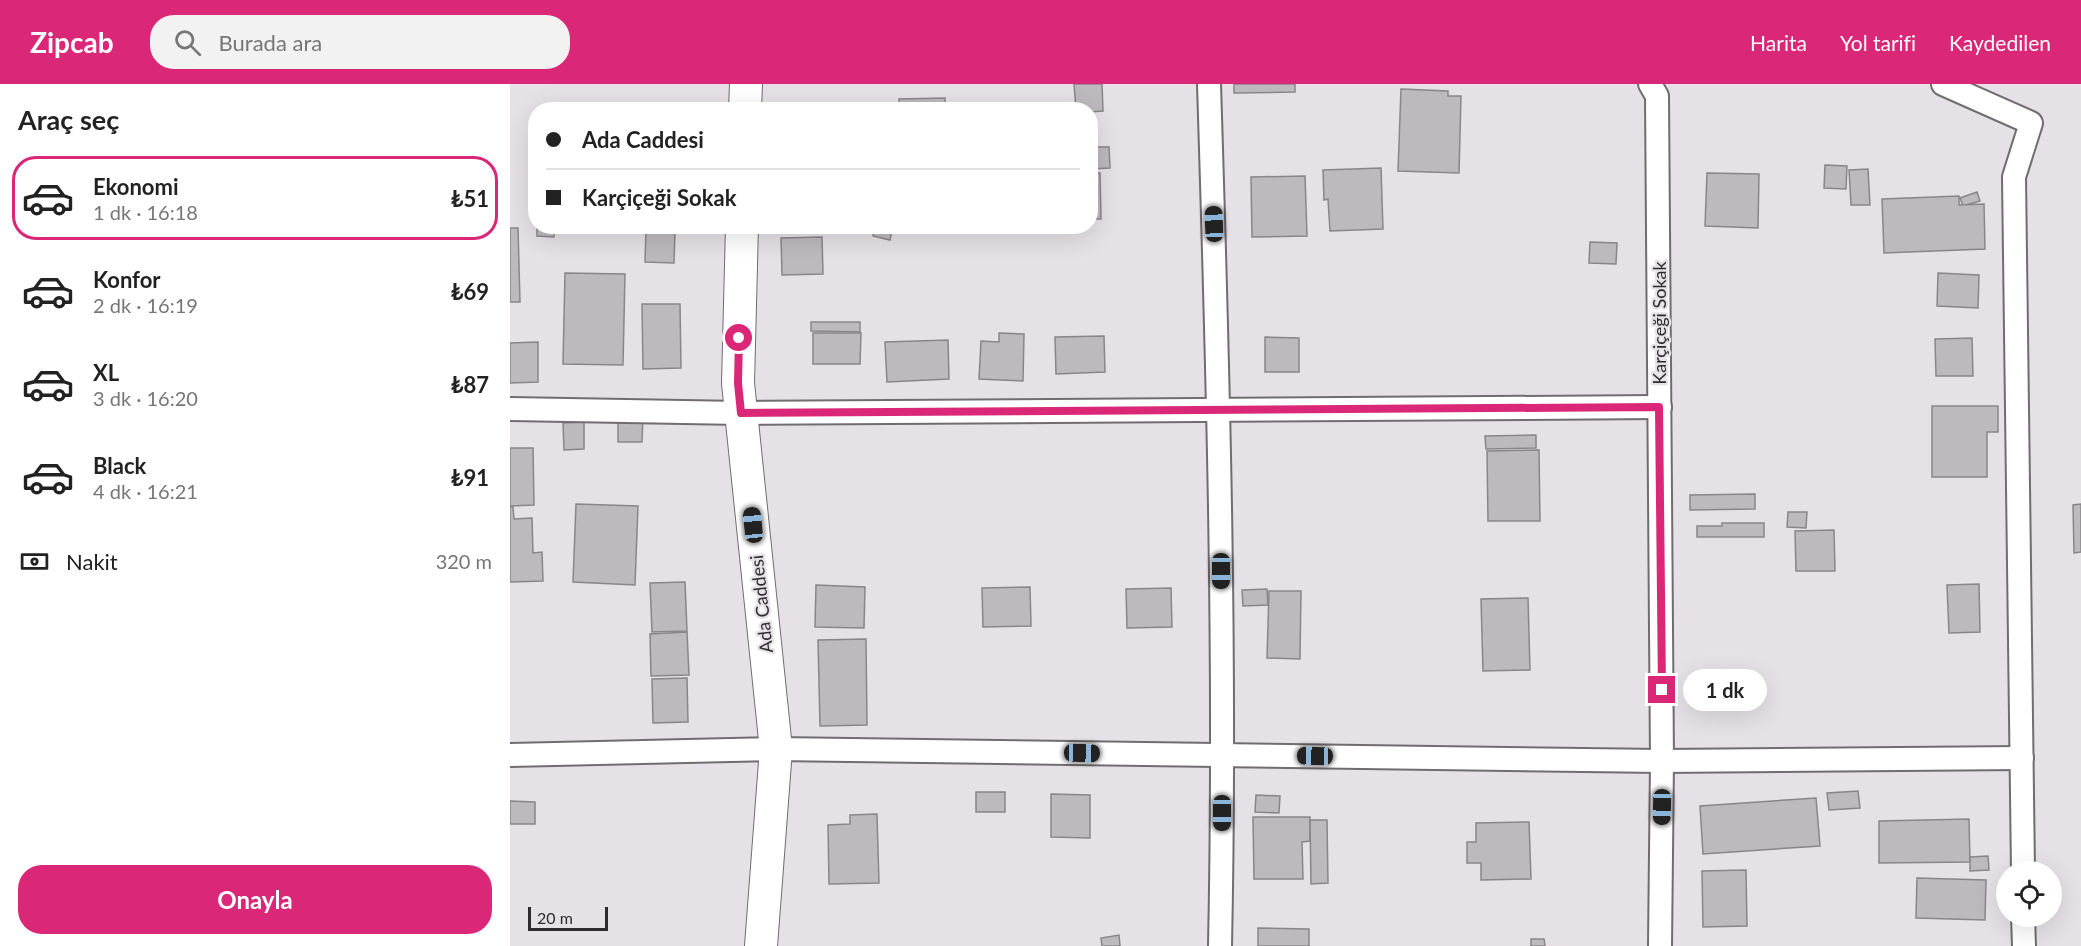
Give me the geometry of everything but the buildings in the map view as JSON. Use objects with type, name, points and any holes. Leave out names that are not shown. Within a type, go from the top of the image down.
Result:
[{"type":"main road","points":[[745,102],[746,84]]},
{"type":"main road","name":"Ada Caddesi","points":[[742,234],[738,383],[776,749],[761,946]]},
{"type":"street","points":[[1209,84],[1220,410],[1223,755],[1220,946]]},
{"type":"street","points":[[1943,84],[2031,123],[2014,177],[2023,861]]},
{"type":"street","name":"Karçiçeği Sokak","points":[[1654,90],[1662,761],[1660,946]]},
{"type":"street","points":[[510,409],[741,413],[1659,407]]},
{"type":"street","points":[[510,755],[776,749],[1662,761],[2022,758]]},
{"type":"street","points":[[2023,927],[2024,946]]},
{"type":"route","points":[[739,338],[738,383],[741,413],[1659,407],[1662,690]]}]
